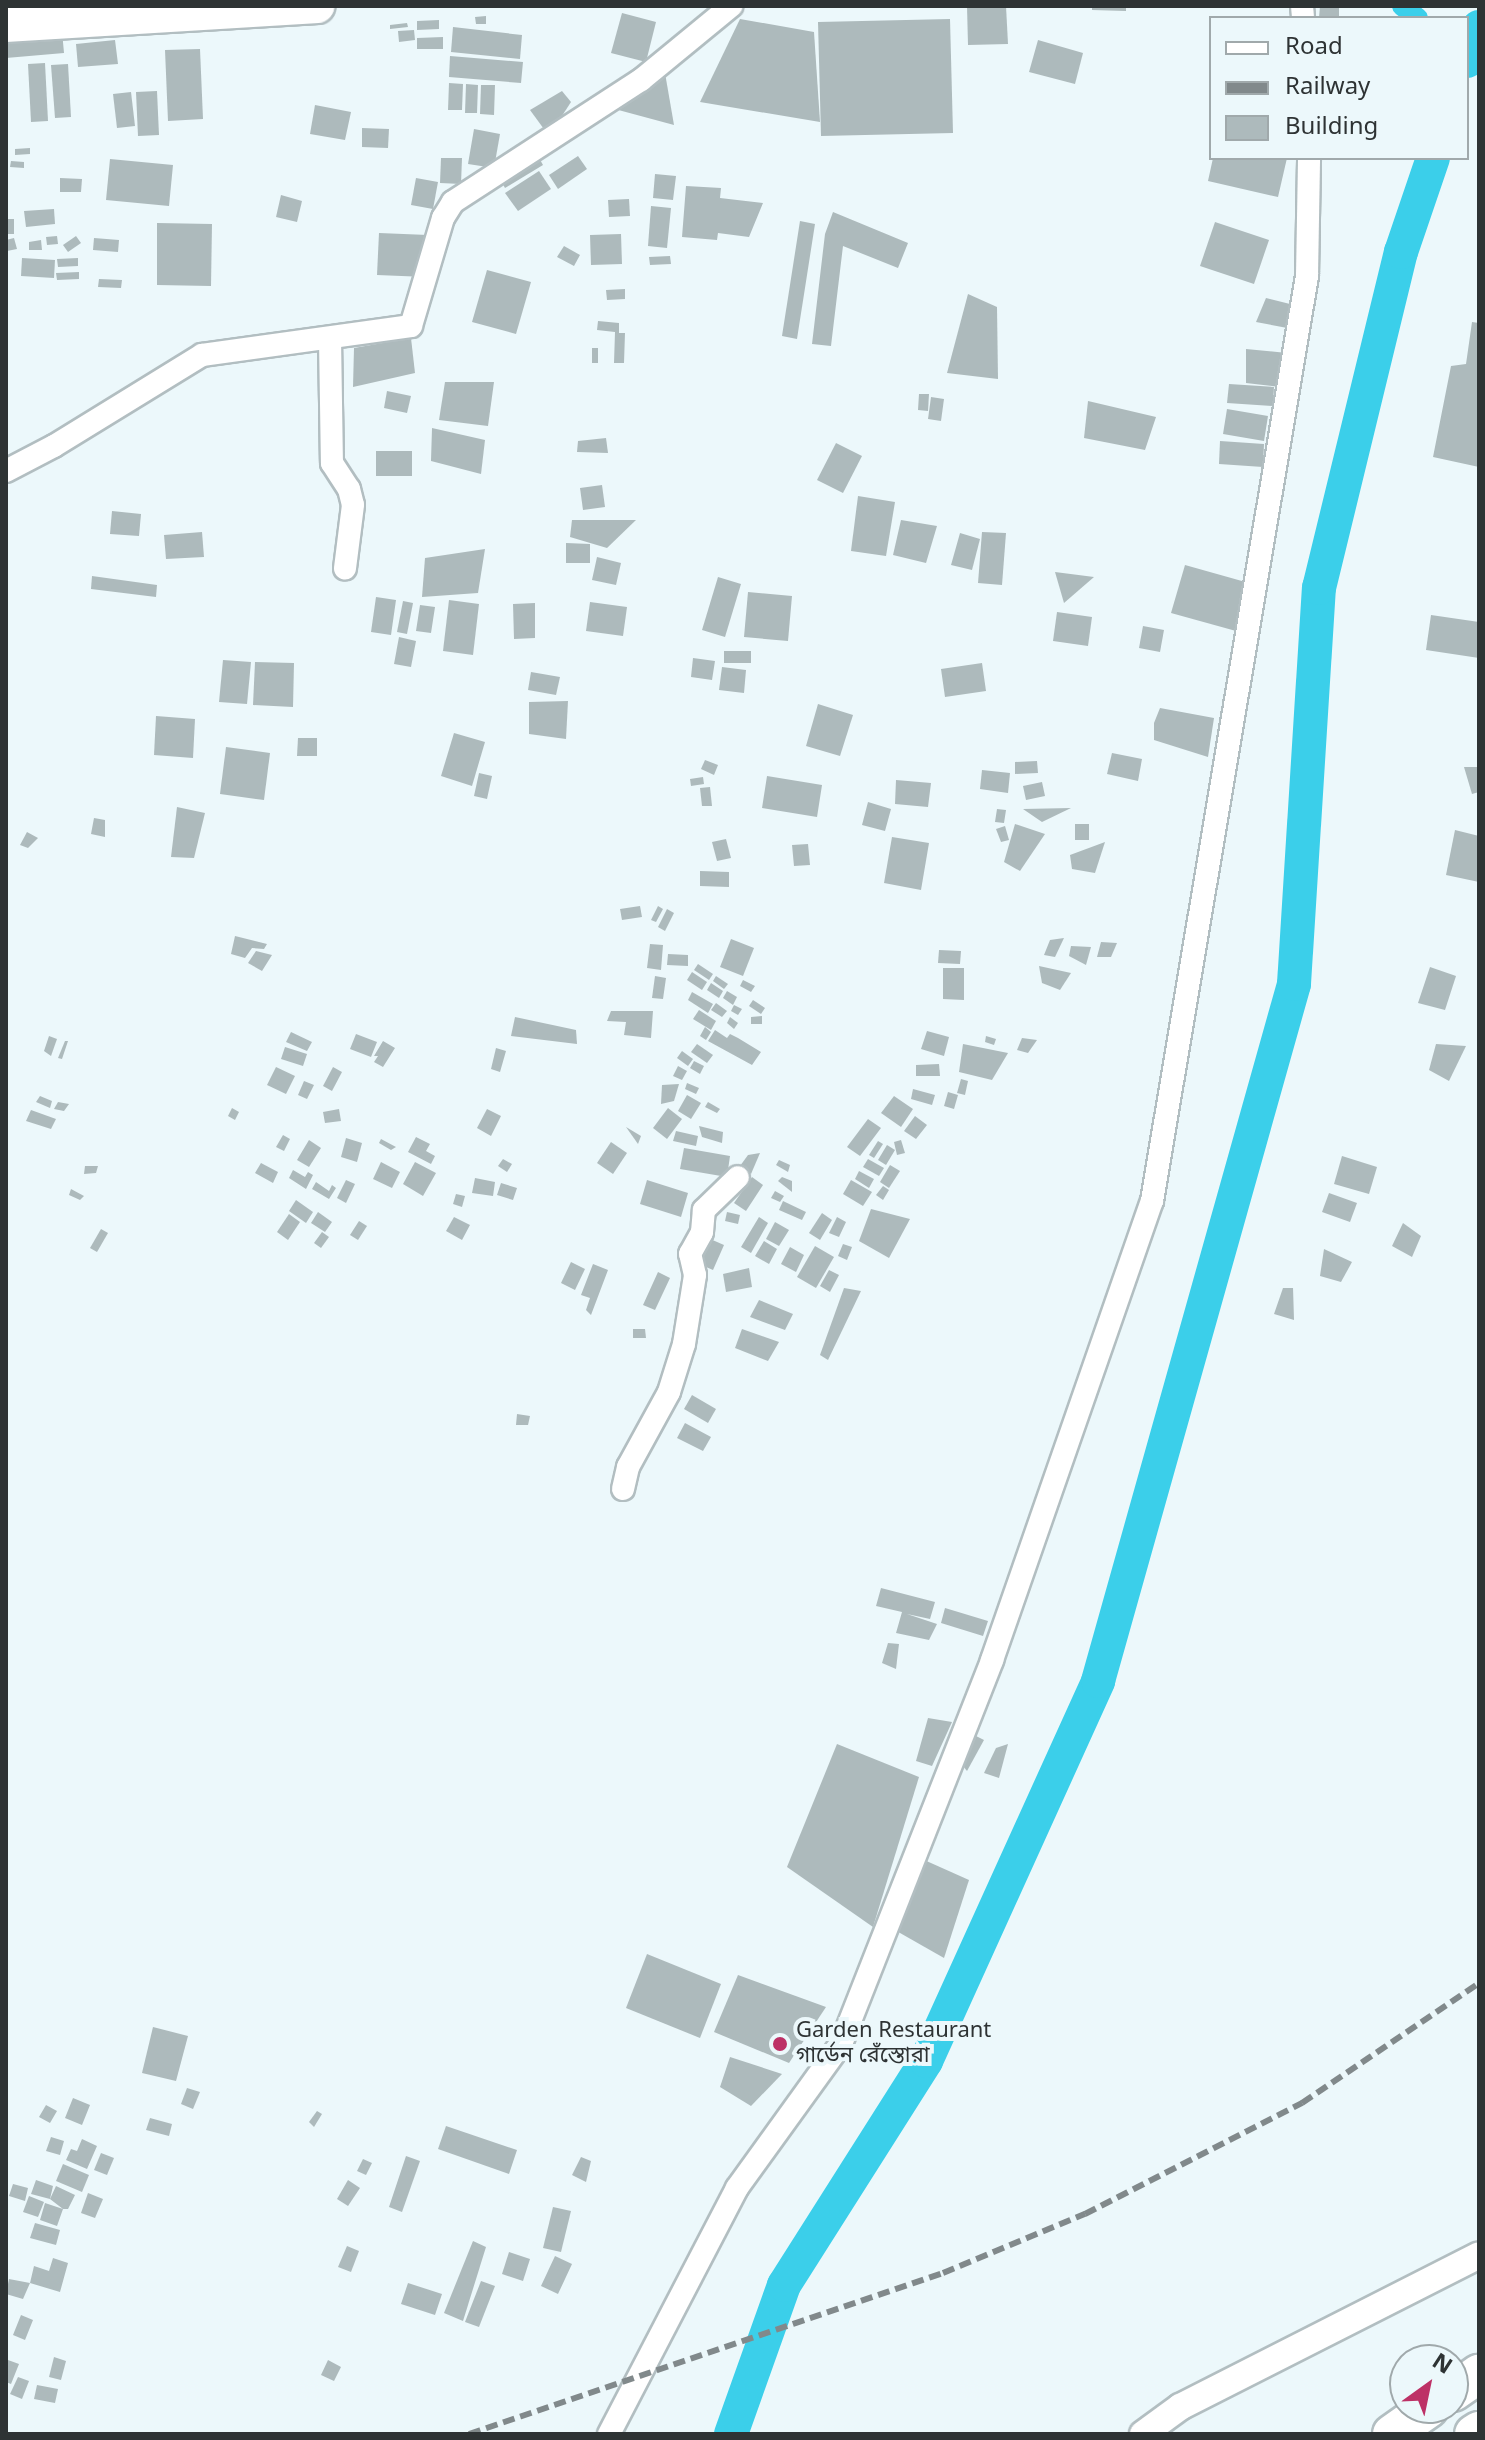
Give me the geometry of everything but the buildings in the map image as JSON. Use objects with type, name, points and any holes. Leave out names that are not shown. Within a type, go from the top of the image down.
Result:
[{"type":"main road","points":[[6,25],[160,10],[317,6]]},
{"type":"street","points":[[6,471],[54,446],[202,355],[284,341],[330,339],[411,326],[443,218],[453,202],[641,80],[731,6]]},
{"type":"street","points":[[609,2434],[737,2188],[841,2044],[992,1660],[1152,1201],[1307,276],[1309,160]]},
{"type":"street","points":[[330,339],[332,463],[349,489],[353,505],[345,568]]},
{"type":"street","points":[[623,1489],[628,1467],[669,1392],[684,1344],[695,1275],[690,1254],[702,1232],[704,1210],[738,1177]]},
{"type":"street","points":[[1143,2434],[1180,2407],[1479,2255]]},
{"type":"waterway","points":[[1402,6],[1415,16]]},
{"type":"waterway","points":[[1469,55],[1479,27]]},
{"type":"waterway","points":[[731,2434],[784,2285],[926,2061],[1098,1681],[1294,984],[1319,588],[1401,252],[1432,160]]},
{"type":"railway","points":[[469,2434],[943,2273],[1085,2214],[1302,2103],[1479,1983]]},
{"type":"place","name":"Garden Restaurant গার্ডেন রেঁস্তোরা","points":[[780,2044]]}]
